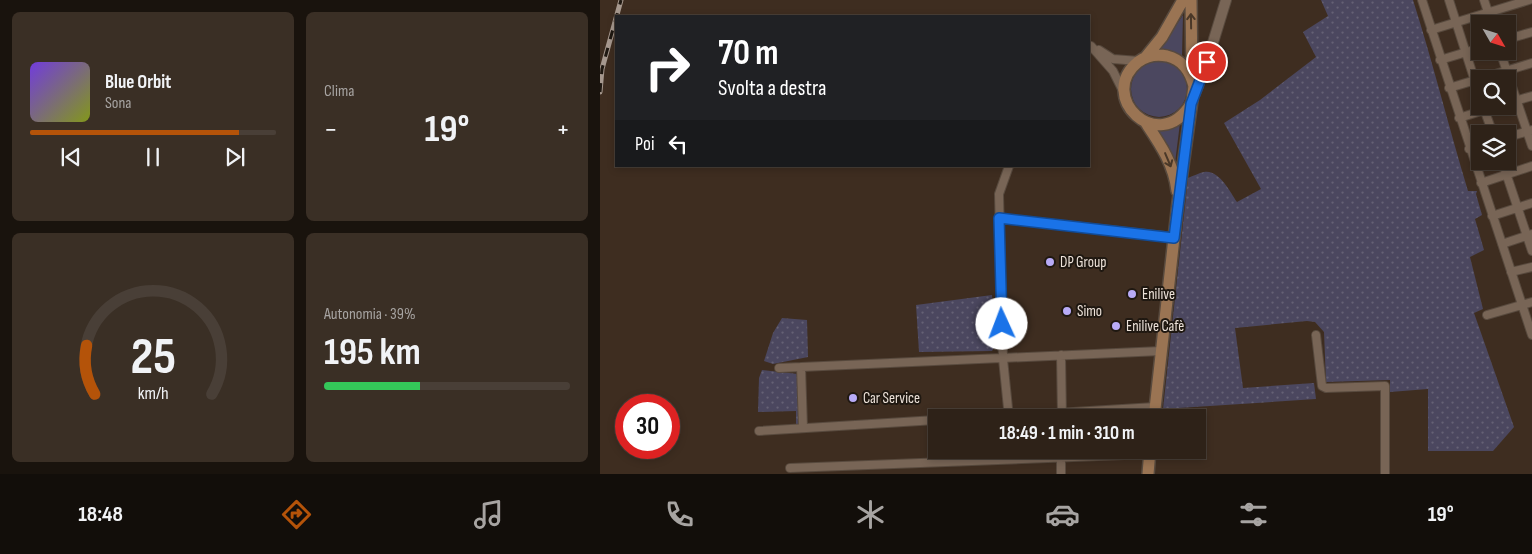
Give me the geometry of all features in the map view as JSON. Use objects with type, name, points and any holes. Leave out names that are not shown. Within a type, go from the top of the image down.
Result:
[{"type":"main road","points":[[1178,202],[1172,169],[1164,150],[1146,123],[1131,111],[1124,93],[1128,75],[1162,37],[1183,0]]},
{"type":"main road","points":[[1155,409],[1178,202],[1193,100],[1192,76],[1188,64],[1191,0]]},
{"type":"main road","points":[[1142,60],[1165,56],[1188,64]]},
{"type":"main road","points":[[1146,123],[1167,124],[1186,114],[1193,100]]},
{"type":"main road","points":[[1148,474],[1149,459]]},
{"type":"street","points":[[1193,100],[1226,0]]},
{"type":"street","points":[[1422,0],[1469,149],[1532,335]]},
{"type":"street","points":[[1449,0],[1471,70]]},
{"type":"street","points":[[1484,0],[1488,13]]},
{"type":"street","points":[[1431,30],[1529,0]]},
{"type":"street","points":[[1516,37],[1532,32]]},
{"type":"street","points":[[1090,45],[1113,59],[1142,60]]},
{"type":"street","points":[[1090,45],[1113,71],[1124,93]]},
{"type":"street","points":[[1440,60],[1471,51]]},
{"type":"street","points":[[1503,60],[1507,70],[1532,63]]},
{"type":"street","points":[[1188,64],[1207,62]]},
{"type":"street","points":[[1449,88],[1471,81]]},
{"type":"street","points":[[1517,100],[1532,96]]},
{"type":"street","points":[[1516,97],[1530,131],[1532,146]]},
{"type":"street","points":[[1459,118],[1471,113]]},
{"type":"street","points":[[1516,135],[1530,131]]},
{"type":"street","points":[[1481,183],[1532,166]]},
{"type":"street","points":[[1008,409],[1003,359],[999,194],[1009,167]]},
{"type":"street","points":[[1505,170],[1529,235],[1532,251]]},
{"type":"street","points":[[1492,216],[1532,203]]},
{"type":"street","points":[[999,218],[1174,238]]},
{"type":"street","points":[[1502,244],[1529,235]]},
{"type":"street","points":[[1511,272],[1532,267]]},
{"type":"street","points":[[1487,315],[1532,302]]},
{"type":"street","points":[[1316,334],[1322,386],[1326,388],[1385,386],[1385,474]]},
{"type":"street","points":[[779,368],[1161,351]]},
{"type":"street","points":[[1061,355],[1062,409]]},
{"type":"street","points":[[801,368],[803,428]]},
{"type":"street","points":[[759,431],[928,420]]},
{"type":"street","points":[[790,468],[1013,459]]},
{"type":"street","points":[[1061,459],[1061,474]]},
{"type":"shaded area","points":[[1321,0],[1413,0],[1468,191],[1477,191],[1476,194],[1482,215],[1475,219],[1484,250],[1470,257],[1483,309],[1474,313],[1514,427],[1493,451],[1428,451],[1428,389],[1390,392],[1390,380],[1326,382],[1324,332],[1315,322],[1307,321],[1235,328],[1243,388],[1314,383],[1316,399],[1163,409],[1188,178],[1204,172],[1214,174],[1224,182],[1237,202],[1261,189],[1224,123],[1260,100],[1316,57],[1303,32],[1328,16]]},
{"type":"shaded area","points":[[1183,15],[1182,56],[1168,50],[1159,51]]},
{"type":"shaded area","points":[[1154,61],[1164,61],[1179,69],[1185,78],[1187,89],[1185,100],[1179,109],[1164,117],[1154,117],[1143,112],[1136,105],[1131,94],[1131,84],[1136,73],[1143,66]]},
{"type":"shaded area","points":[[1180,123],[1175,163],[1168,145],[1155,129],[1167,129]]},
{"type":"shaded area","points":[[992,295],[996,345],[992,351],[919,352],[916,305]]},
{"type":"shaded area","points":[[782,318],[807,320],[808,357],[773,364],[764,361],[773,333]]},
{"type":"shaded area","points":[[762,370],[798,374],[798,425],[796,425],[796,411],[758,412],[759,378]]},
{"type":"railway","points":[[617,15],[621,0]]},
{"type":"railway","points":[[600,92],[602,69],[615,22]]},
{"type":"place","name":"DP Group","points":[[1050,262]]},
{"type":"place","name":"Enilive","points":[[1132,294]]},
{"type":"place","name":"Simo","points":[[1067,311]]},
{"type":"place","name":"Enilive Cafè","points":[[1116,326]]},
{"type":"place","name":"Car Service","points":[[853,398]]},
{"type":"route","points":[[1002,324],[999,218],[1174,238],[1191,104],[1207,62]]}]
